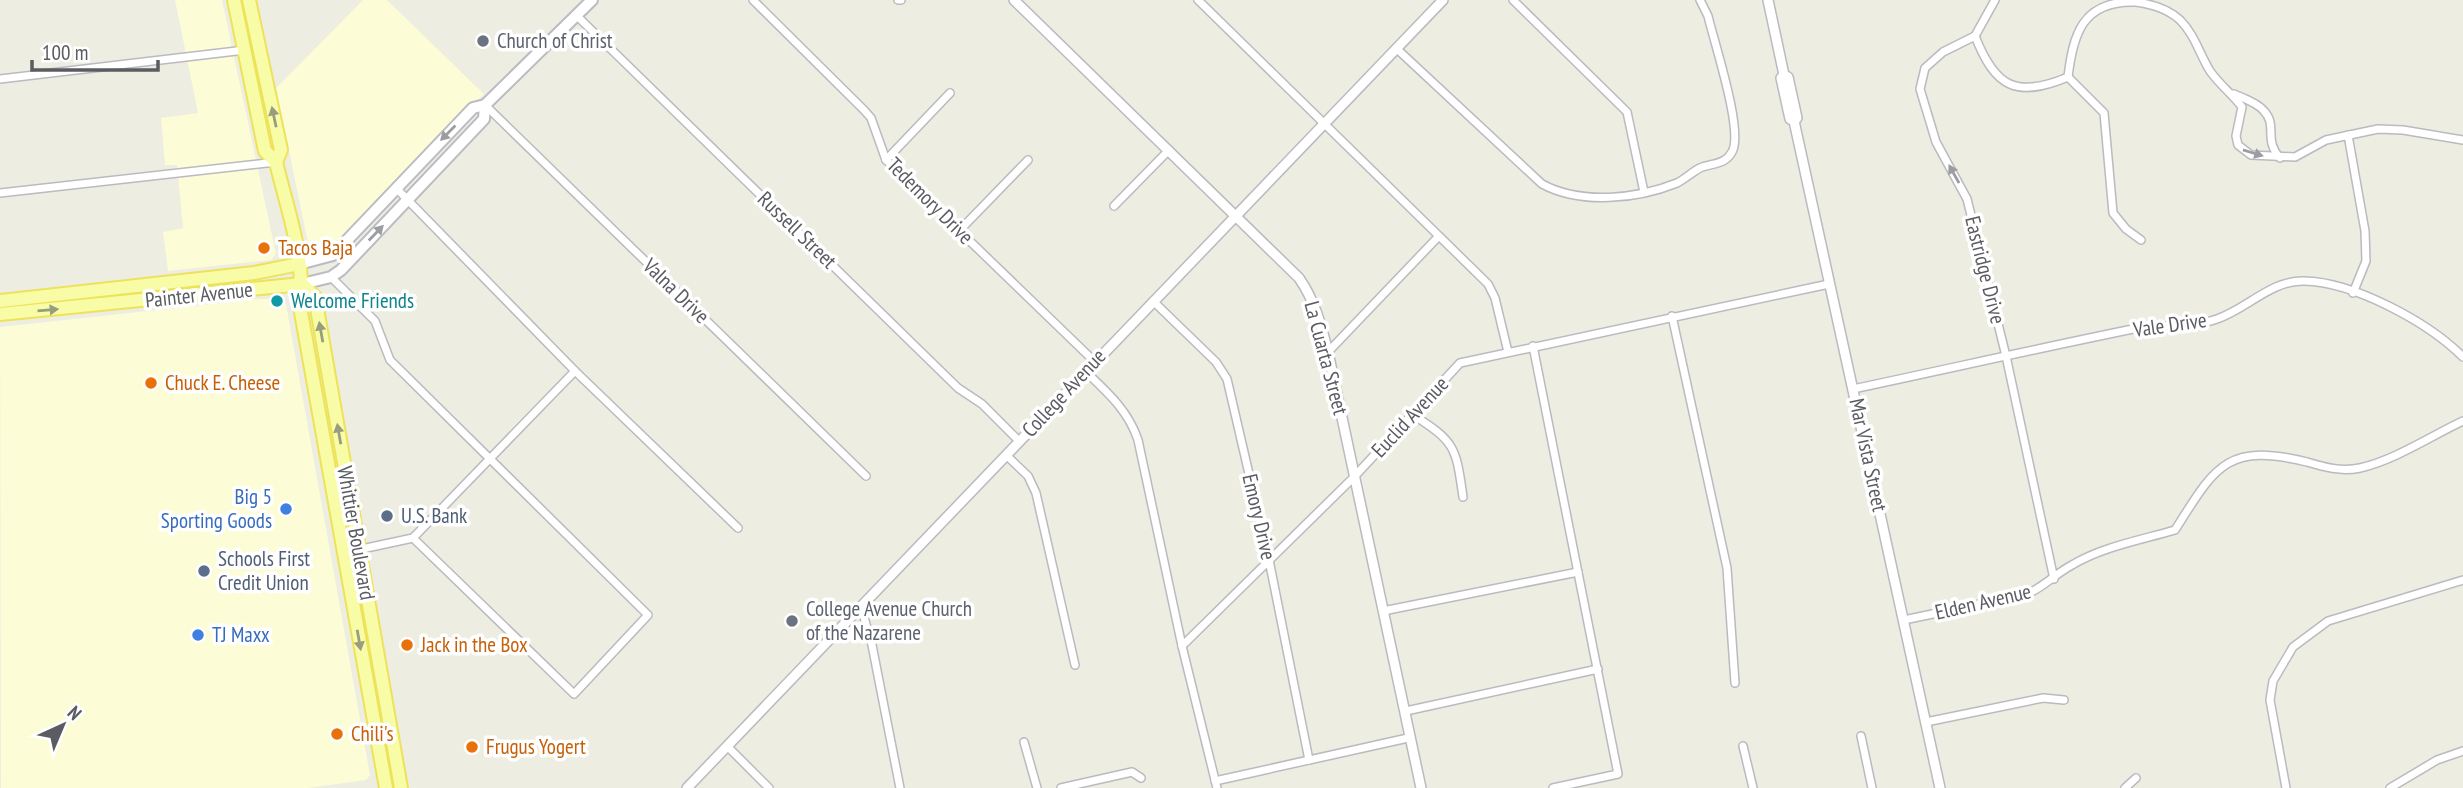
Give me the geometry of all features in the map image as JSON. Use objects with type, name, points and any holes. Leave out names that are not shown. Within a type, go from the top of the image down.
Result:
[{"type":"main road","name":"Whittier Boulevard","points":[[234,0],[265,151],[276,162],[299,264],[302,284],[299,301],[386,788]]},
{"type":"main road","name":"Whittier Boulevard","points":[[249,0],[281,150],[276,162]]},
{"type":"main road","name":"Painter Avenue","points":[[0,300],[254,273],[333,255],[473,108],[485,105],[592,0]]},
{"type":"main road","name":"Painter Avenue","points":[[0,314],[302,284],[331,277],[409,200],[484,119],[485,105]]},
{"type":"main road","name":"Whittier Boulevard","points":[[302,284],[315,297],[401,788]]},
{"type":"main road","points":[[0,307],[12,307],[19,299]]},
{"type":"street","name":"Tedemory Drive","points":[[753,0],[871,118],[886,160],[1094,361]]},
{"type":"street","name":"La Cuarta Street","points":[[1014,0],[1299,278],[1309,292],[1319,315],[1328,352],[1406,711],[1408,738],[1420,788]]},
{"type":"street","points":[[1198,0],[1488,285],[1495,298],[1508,352]]},
{"type":"street","name":"College Avenue","points":[[687,788],[1094,361],[1444,0]]},
{"type":"street","points":[[1513,0],[1627,112],[1644,192]]},
{"type":"street","points":[[1397,49],[1542,184],[1563,196],[1588,198],[1644,192],[1679,182],[1700,168],[1721,163],[1732,152],[1737,132],[1708,16],[1700,0]]},
{"type":"street","name":"Mar Vista Street","points":[[1768,0],[1784,75],[1788,76],[1797,117],[1794,121],[1940,788]]},
{"type":"street","points":[[1995,0],[1975,36],[1986,63],[2004,83],[2021,89],[2043,88],[2068,77]]},
{"type":"street","points":[[2068,77],[2071,44],[2085,17],[2099,6],[2130,1],[2147,4],[2178,18],[2193,34],[2216,79],[2242,107],[2236,136],[2238,145],[2251,155],[2295,157],[2326,140],[2378,129],[2403,130],[2463,140]]},
{"type":"street","name":"Russell Street","points":[[577,16],[958,388],[982,404],[1019,441]]},
{"type":"street","name":"Eastridge Drive","points":[[1975,36],[1944,52],[1925,68],[1920,89],[1936,142],[1968,199],[2006,356],[2054,579]]},
{"type":"street","points":[[0,79],[245,50]]},
{"type":"street","points":[[2068,77],[2104,113],[2113,213],[2126,229],[2141,240]]},
{"type":"street","points":[[2230,92],[2264,110],[2270,122],[2269,143],[2280,158]]},
{"type":"street","points":[[886,160],[950,93]]},
{"type":"street","name":"Valna Drive","points":[[485,105],[866,476]]},
{"type":"street","points":[[2347,135],[2365,231],[2365,261],[2353,293]]},
{"type":"street","points":[[1114,206],[1169,150]]},
{"type":"street","points":[[959,231],[1028,160]]},
{"type":"street","points":[[0,193],[276,162]]},
{"type":"street","points":[[397,189],[575,371],[738,528]]},
{"type":"street","points":[[1328,352],[1438,237]]},
{"type":"street","points":[[331,277],[375,321],[390,360],[649,615],[574,694],[413,538]]},
{"type":"street","name":"Vale Drive","points":[[1853,389],[2137,328],[2217,319],[2283,284],[2302,280],[2328,284],[2397,309],[2417,320],[2463,357]]},
{"type":"street","name":"Euclid Avenue","points":[[1182,646],[1354,477],[1460,363],[1829,284]]},
{"type":"street","name":"Emory Drive","points":[[1153,301],[1216,362],[1227,379],[1269,560],[1309,760]]},
{"type":"street","points":[[1672,316],[1727,568],[1735,683]]},
{"type":"street","points":[[1534,346],[1618,774],[1553,788]]},
{"type":"street","points":[[343,553],[413,538],[489,456],[575,371]]},
{"type":"street","points":[[1085,371],[1121,406],[1132,423],[1138,440],[1182,646],[1216,785],[1309,760],[1408,738]]},
{"type":"street","points":[[1413,415],[1443,434],[1457,454],[1463,497]]},
{"type":"street","name":"Elden Avenue","points":[[1904,620],[2008,599],[2041,588],[2070,565],[2094,554],[2175,530],[2219,466],[2240,457],[2281,456],[2337,470],[2360,468],[2463,421]]},
{"type":"street","points":[[1006,455],[1028,476],[1036,493],[1075,665]]},
{"type":"street","points":[[1383,611],[1578,572]]},
{"type":"street","points":[[2286,788],[2270,700],[2273,681],[2293,647],[2328,621],[2463,580]]},
{"type":"street","points":[[861,607],[872,645],[900,788]]},
{"type":"street","points":[[1406,711],[1598,669]]},
{"type":"street","points":[[1926,722],[2043,698],[2064,700]]},
{"type":"street","points":[[1861,736],[1872,788]]},
{"type":"street","points":[[1024,742],[1037,788]]},
{"type":"street","points":[[727,746],[769,788]]},
{"type":"street","points":[[1743,746],[1753,788]]},
{"type":"street","points":[[2390,788],[2437,760],[2463,751]]},
{"type":"street","points":[[1061,788],[1132,772],[1141,778]]},
{"type":"street","points":[[2125,788],[2136,778]]},
{"type":"shaded area","points":[[175,0],[222,0],[276,254],[271,260],[168,271],[163,232],[183,228],[177,165],[165,165],[161,118],[198,113]]},
{"type":"shaded area","points":[[363,0],[387,0],[484,94],[330,248],[315,249],[308,243],[276,88]]},
{"type":"shaded area","points":[[277,299],[286,304],[370,775],[366,780],[308,788],[1,788],[0,327]]},
{"type":"place","name":"Church of Christ","points":[[483,41]]},
{"type":"place","name":"Tacos Baja","points":[[264,248]]},
{"type":"place","name":"Welcome Friends","points":[[277,301]]},
{"type":"place","name":"Chuck E. Cheese","points":[[151,383]]},
{"type":"place","name":"Big 5 Sporting Goods","points":[[286,509]]},
{"type":"place","name":"U.S. Bank","points":[[387,516]]},
{"type":"place","name":"Schools First Credit Union","points":[[204,571]]},
{"type":"place","name":"College Avenue Church of the Nazarene","points":[[792,621]]},
{"type":"place","name":"TJ Maxx","points":[[198,635]]},
{"type":"place","name":"Jack in the Box","points":[[407,645]]},
{"type":"place","name":"Chili's","points":[[337,734]]},
{"type":"place","name":"Frugus Yogert","points":[[472,747]]}]
